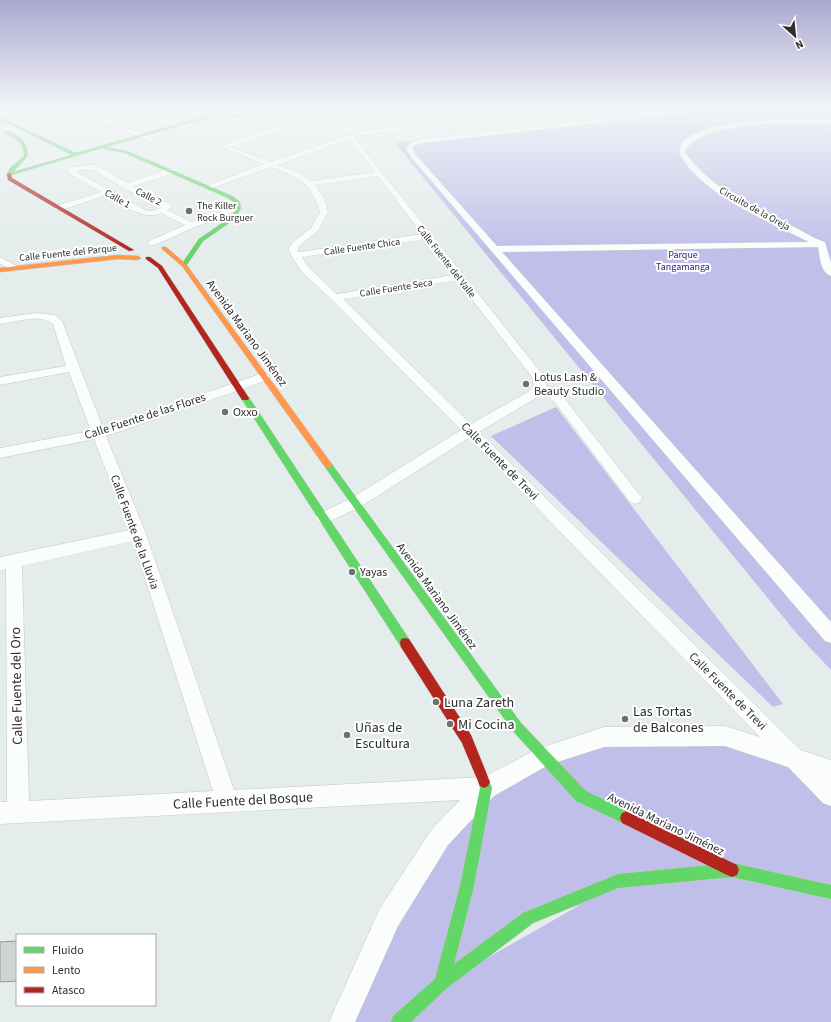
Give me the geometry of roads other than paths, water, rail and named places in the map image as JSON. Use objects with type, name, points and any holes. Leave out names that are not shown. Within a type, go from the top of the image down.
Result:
[{"type":"street","points":[[26,155],[12,169],[9,174],[10,179],[109,238],[137,247]]},
{"type":"street","points":[[9,174],[76,155]]},
{"type":"street","points":[[132,155],[230,197],[237,202],[239,208],[233,218],[202,240],[184,266]]},
{"type":"street","points":[[245,155],[295,174],[310,183],[320,198],[324,212],[315,229],[296,244],[293,250],[295,255]]},
{"type":"street","points":[[207,187],[300,155]]},
{"type":"street","name":"Calle Fuente del Valle","points":[[363,155],[538,377],[540,387]]},
{"type":"street","points":[[412,155],[492,248],[831,635]]},
{"type":"street","name":"Circuito de la Oreja","points":[[683,155],[686,161],[697,174],[732,198],[831,248]]},
{"type":"street","points":[[60,160],[78,168]]},
{"type":"street","name":"Calle 2","points":[[78,168],[93,167],[127,186],[168,205],[166,209],[162,211]]},
{"type":"street","name":"Calle 1","points":[[78,168],[71,172],[145,213],[162,211],[192,225]]},
{"type":"street","points":[[59,208],[108,192],[123,190],[127,188],[127,186],[171,172]]},
{"type":"street","points":[[310,183],[378,174]]},
{"type":"street","points":[[152,243],[192,225],[239,208]]},
{"type":"street","name":"Calle Fuente Chica","points":[[295,255],[428,236]]},
{"type":"street","points":[[106,249],[114,244],[109,238]]},
{"type":"street","name":"Avenida Mariano Jiménez","points":[[137,247],[152,243],[160,244],[184,266],[517,727],[581,796],[732,870]]},
{"type":"street","points":[[492,248],[822,244],[828,270],[831,273]]},
{"type":"street","points":[[137,247],[130,252],[132,256],[143,258],[160,267],[236,386],[467,738],[486,788],[467,886],[442,983]]},
{"type":"street","name":"Calle Fuente del Parque","points":[[1,264],[106,249],[137,247]]},
{"type":"street","points":[[143,258],[158,255],[164,248]]},
{"type":"street","name":"Calle Fuente de Trevi","points":[[295,255],[304,269],[335,297],[470,431],[831,795]]},
{"type":"street","name":"Calle Fuente del Parque","points":[[14,268],[118,257],[143,258]]},
{"type":"street","points":[[1,264],[14,268]]},
{"type":"street","name":"Calle Fuente Seca","points":[[335,297],[458,277]]},
{"type":"street","name":"Calle Fuente de la Lluvia","points":[[0,321],[36,316],[51,317],[58,324],[98,434],[138,534],[227,801]]},
{"type":"street","points":[[0,380],[73,368]]},
{"type":"street","name":"Calle Fuente de las Flores","points":[[0,453],[98,434],[264,377]]},
{"type":"street","points":[[323,518],[355,503],[470,431],[532,395],[540,387],[552,393],[560,402],[635,498]]},
{"type":"street","points":[[7,562],[138,534]]},
{"type":"street","name":"Calle Fuente del Oro","points":[[7,562],[9,812]]},
{"type":"street","name":"Calle Fuente del Bosque","points":[[342,1022],[389,917],[440,837],[486,788],[544,756],[604,738],[725,736],[831,770]]},
{"type":"street","name":"Calle Fuente del Bosque","points":[[9,812],[486,788]]},
{"type":"street","points":[[399,1022],[442,983],[528,918],[618,881],[732,870],[831,892]]},
{"type":"place","name":"The Killer Rock Burguer","points":[[189,211]]},
{"type":"place","name":"Lotus Lash & Beauty Studio","points":[[526,384]]},
{"type":"place","name":"Oxxo","points":[[225,412]]},
{"type":"place","name":"Yayas","points":[[352,572]]},
{"type":"place","name":"Luna Zareth","points":[[436,702]]},
{"type":"place","name":"Las Tortas de Balcones","points":[[625,719]]},
{"type":"place","name":"Mi Cocina","points":[[450,724]]},
{"type":"place","name":"Uñas de Escultura","points":[[347,735]]},
{"type":"park label","name":"Parque Tangamanga","points":[[683,260]]}]
